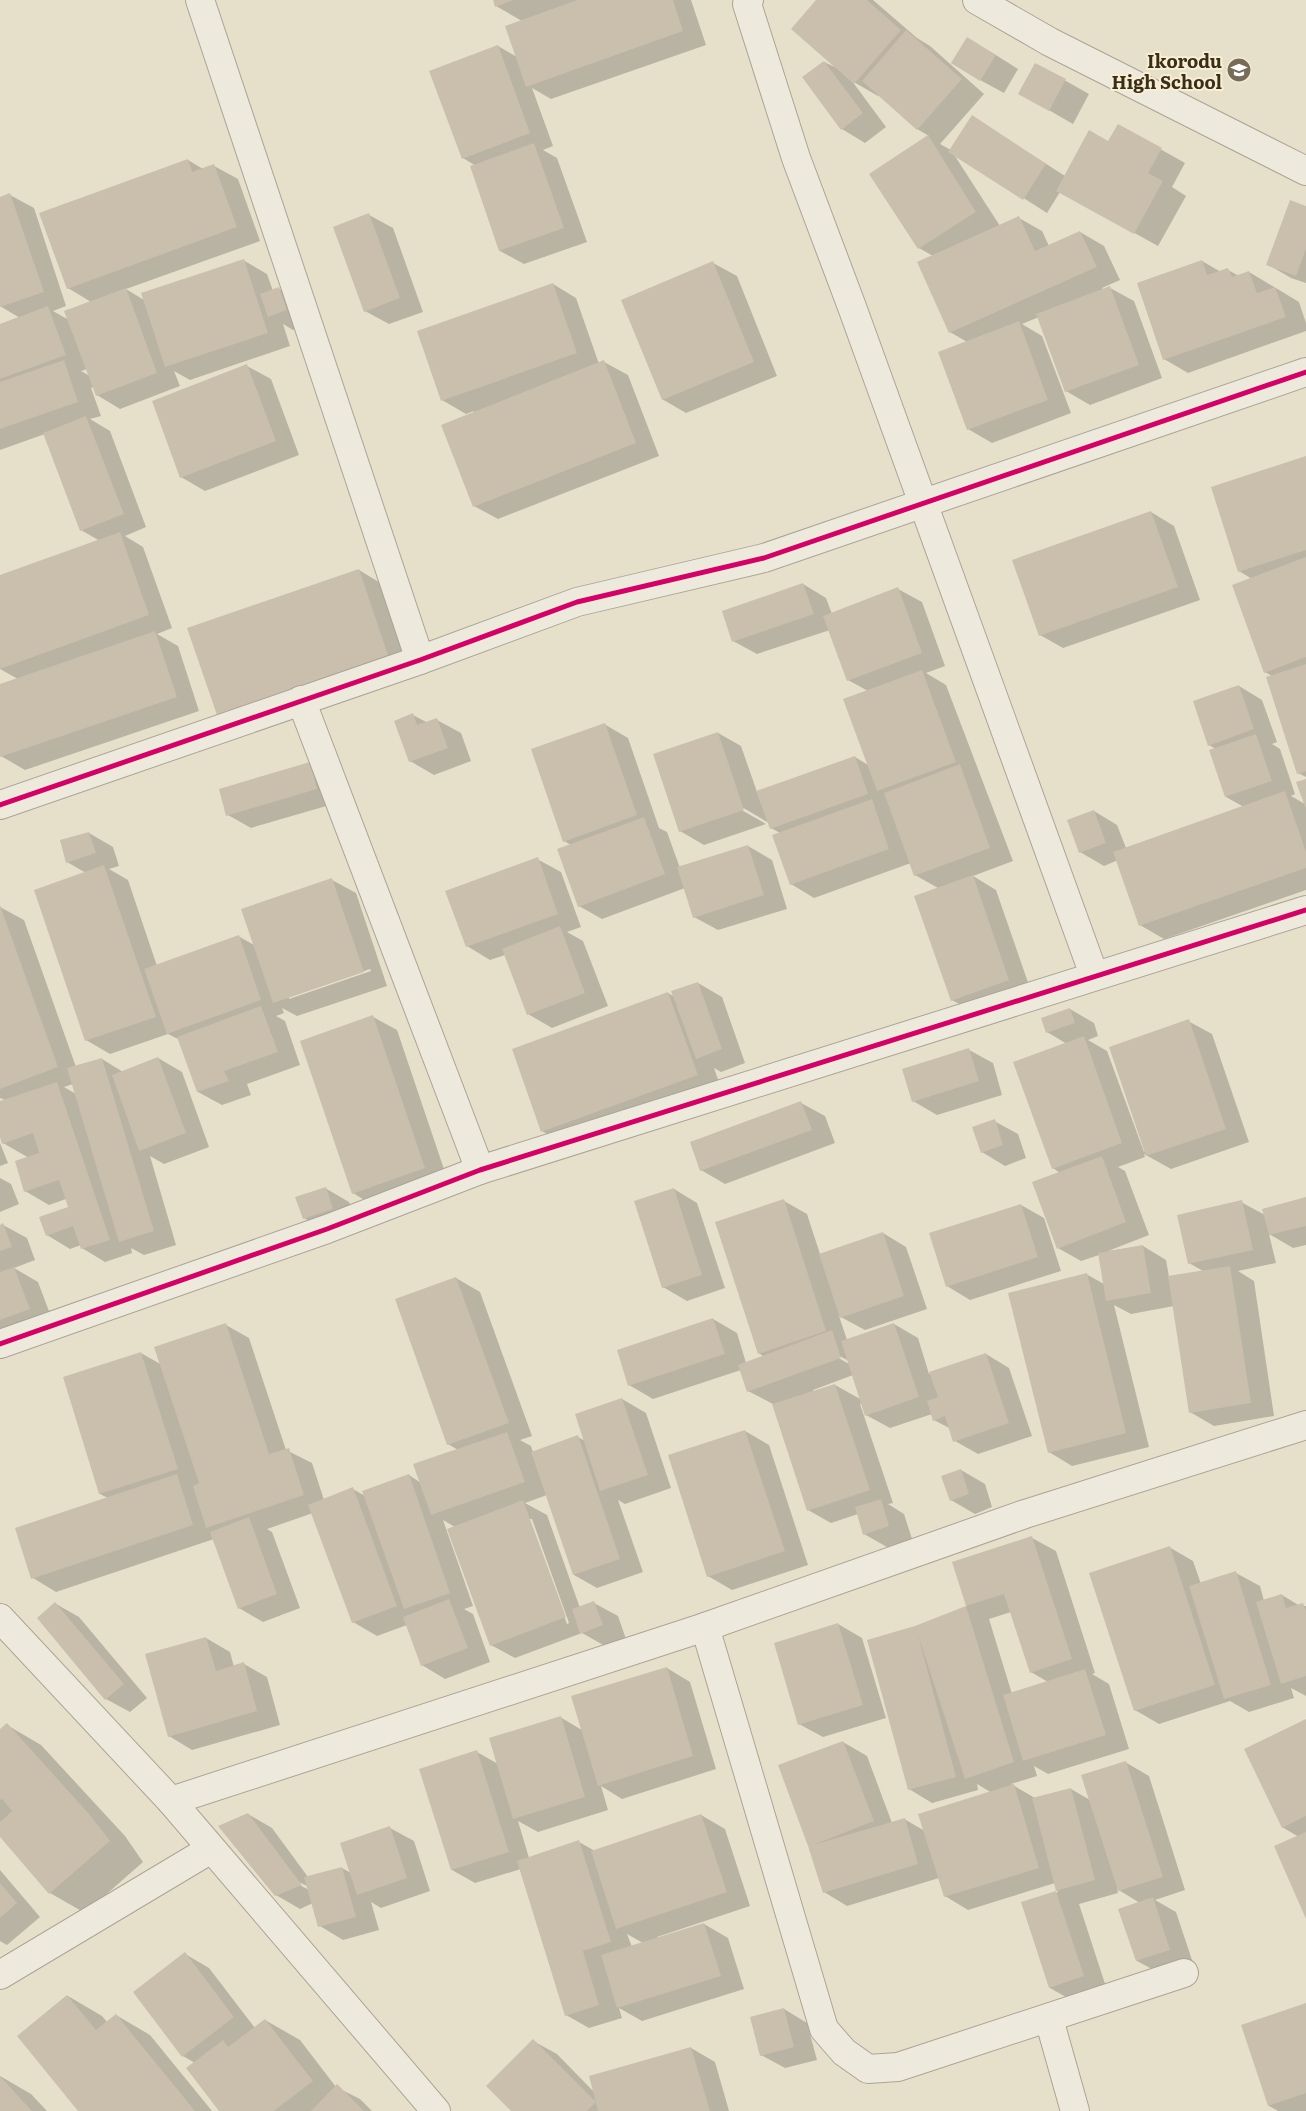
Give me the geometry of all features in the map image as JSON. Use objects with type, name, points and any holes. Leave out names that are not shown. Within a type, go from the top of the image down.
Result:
[{"type":"street","points":[[200,0],[420,660]]},
{"type":"street","points":[[749,0],[747,4],[764,62],[796,158],[852,306],[1094,975]]},
{"type":"street","points":[[977,0],[1050,42],[1306,171]]},
{"type":"street","points":[[0,805],[420,660],[577,602],[764,558],[1306,372]]},
{"type":"street","points":[[301,700],[480,1170]]},
{"type":"street","points":[[0,1344],[327,1229],[480,1170],[1094,975],[1306,910]]},
{"type":"street","points":[[171,1801],[705,1627],[1025,1514],[1226,1448],[1306,1425]]},
{"type":"street","points":[[0,1618],[171,1801],[436,2111]]},
{"type":"street","points":[[705,1627],[824,2029],[844,2052],[868,2069],[898,2067],[1049,2019],[1184,1973]]},
{"type":"street","points":[[0,1975],[211,1849]]},
{"type":"street","points":[[1049,2019],[1075,2111]]},
{"type":"building","points":[[493,0],[513,0],[495,7]]},
{"type":"building","points":[[577,0],[673,0],[683,31],[526,87],[505,26]]},
{"type":"building","points":[[816,0],[867,0],[901,30],[854,84],[791,29]]},
{"type":"building","points":[[906,30],[962,79],[917,130],[862,81]]},
{"type":"building","points":[[967,37],[996,55],[980,81],[951,63]]},
{"type":"building","points":[[498,45],[530,133],[462,159],[429,71]]},
{"type":"building","points":[[824,61],[863,113],[841,130],[802,77]]},
{"type":"building","points":[[1035,63],[1066,79],[1049,111],[1018,94]]},
{"type":"building","points":[[972,115],[1046,164],[1023,200],[948,152]]},
{"type":"building","points":[[1118,124],[1162,148],[1148,173],[1163,181],[1134,234],[1056,191],[1089,130],[1108,141]]},
{"type":"building","points":[[928,135],[976,212],[918,249],[869,174]]},
{"type":"building","points":[[534,143],[564,228],[499,251],[470,166]]},
{"type":"building","points":[[188,159],[192,172],[214,164],[237,227],[67,289],[39,213]]},
{"type":"building","points":[[10,193],[44,292],[0,307],[0,197]]},
{"type":"building","points":[[1290,200],[1306,206],[1306,249],[1296,276],[1266,265]]},
{"type":"building","points":[[369,213],[400,298],[364,312],[333,227]]},
{"type":"building","points":[[1019,216],[1035,251],[1080,231],[1097,267],[949,333],[917,262]]},
{"type":"building","points":[[244,259],[268,333],[165,367],[141,293]]},
{"type":"building","points":[[1202,260],[1207,275],[1228,268],[1232,277],[1249,271],[1257,293],[1275,287],[1286,317],[1163,360],[1137,283]]},
{"type":"building","points":[[713,261],[754,362],[662,400],[621,300]]},
{"type":"building","points":[[553,283],[577,353],[441,401],[417,331]]},
{"type":"building","points":[[1110,286],[1139,365],[1065,392],[1036,314]]},
{"type":"building","points":[[279,287],[287,310],[268,317],[260,294]]},
{"type":"building","points":[[126,288],[157,373],[96,396],[64,311]]},
{"type":"building","points":[[48,306],[66,355],[0,379],[0,324]]},
{"type":"building","points":[[1019,321],[1048,400],[967,430],[938,352]]},
{"type":"building","points":[[64,360],[78,402],[0,429],[0,382]]},
{"type":"building","points":[[604,360],[636,443],[473,507],[441,425]]},
{"type":"building","points":[[247,364],[276,441],[180,478],[152,401]]},
{"type":"building","points":[[86,416],[124,514],[80,531],[43,433]]},
{"type":"building","points":[[1306,456],[1306,550],[1238,572],[1211,487]]},
{"type":"building","points":[[1151,511],[1178,587],[1039,636],[1012,560]]},
{"type":"building","points":[[120,532],[149,615],[0,669],[0,575]]},
{"type":"building","points":[[1306,557],[1306,657],[1264,673],[1232,585]]},
{"type":"building","points":[[359,569],[388,655],[217,715],[187,628]]},
{"type":"building","points":[[803,583],[814,614],[732,642],[722,611]]},
{"type":"building","points":[[898,587],[922,653],[847,681],[823,616]]},
{"type":"building","points":[[155,631],[177,697],[0,757],[0,684]]},
{"type":"building","points":[[1306,664],[1306,771],[1297,774],[1266,677]]},
{"type":"building","points":[[922,670],[956,762],[877,791],[843,699]]},
{"type":"building","points":[[1239,685],[1254,729],[1208,746],[1193,701]]},
{"type":"building","points":[[413,713],[417,725],[437,718],[448,748],[409,762],[394,721]]},
{"type":"building","points":[[605,723],[637,815],[563,842],[531,749]]},
{"type":"building","points":[[718,732],[744,810],[679,832],[653,754]]},
{"type":"building","points":[[1256,734],[1272,781],[1225,797],[1209,750]]},
{"type":"building","points":[[855,756],[868,794],[770,829],[756,791]]},
{"type":"building","points":[[310,762],[317,789],[226,816],[219,789]]},
{"type":"building","points":[[960,764],[990,848],[914,876],[884,793]]},
{"type":"building","points":[[1306,779],[1306,809],[1296,782]]},
{"type":"building","points":[[1285,791],[1306,852],[1306,868],[1139,926],[1113,852]]},
{"type":"building","points":[[872,799],[889,849],[790,885],[772,835]]},
{"type":"building","points":[[1094,810],[1106,843],[1079,853],[1067,820]]},
{"type":"building","points":[[644,817],[665,874],[578,907],[557,849]]},
{"type":"building","points":[[89,832],[96,853],[66,863],[60,840]]},
{"type":"building","points":[[748,845],[764,895],[693,918],[677,867]]},
{"type":"building","points":[[538,857],[558,914],[466,947],[445,891]]},
{"type":"building","points":[[104,865],[156,1017],[85,1041],[34,890]]},
{"type":"building","points":[[973,875],[1009,980],[951,1001],[914,896]]},
{"type":"building","points":[[332,878],[364,972],[273,1003],[241,909]]},
{"type":"building","points":[[0,905],[58,1067],[0,1089]]},
{"type":"building","points":[[560,926],[585,993],[527,1015],[502,949]]},
{"type":"building","points":[[239,935],[261,1000],[167,1034],[144,969]]},
{"type":"building","points":[[698,982],[722,1049],[696,1059],[671,991]]},
{"type":"building","points":[[668,992],[698,1075],[541,1132],[512,1049]]},
{"type":"building","points":[[261,1006],[278,1052],[224,1071],[229,1081],[197,1092],[177,1037]]},
{"type":"building","points":[[1070,1008],[1075,1023],[1046,1033],[1041,1018]]},
{"type":"building","points":[[373,1015],[425,1168],[352,1194],[300,1041]]},
{"type":"building","points":[[1189,1019],[1226,1129],[1146,1156],[1109,1047]]},
{"type":"building","points":[[1084,1036],[1122,1143],[1052,1169],[1013,1062]]},
{"type":"building","points":[[969,1048],[979,1081],[912,1102],[902,1069]]},
{"type":"building","points":[[158,1057],[186,1133],[139,1151],[112,1075]]},
{"type":"building","points":[[102,1058],[154,1231],[119,1242],[67,1068]]},
{"type":"building","points":[[57,1082],[110,1240],[81,1249],[73,1226],[46,1236],[39,1217],[68,1207],[59,1180],[24,1192],[15,1161],[39,1153],[33,1133],[2,1144],[0,1137],[0,1101]]},
{"type":"building","points":[[801,1101],[812,1130],[700,1171],[690,1142]]},
{"type":"building","points":[[995,1119],[1003,1145],[981,1153],[972,1127]]},
{"type":"building","points":[[1102,1156],[1126,1222],[1057,1249],[1032,1182]]},
{"type":"building","points":[[326,1187],[333,1209],[303,1219],[295,1197]]},
{"type":"building","points":[[674,1188],[702,1275],[662,1288],[634,1201]]},
{"type":"building","points":[[1306,1197],[1306,1226],[1269,1235],[1262,1209]]},
{"type":"building","points":[[784,1199],[826,1331],[758,1354],[715,1222]]},
{"type":"building","points":[[1242,1200],[1253,1250],[1188,1264],[1177,1215]]},
{"type":"building","points":[[1021,1204],[1038,1257],[946,1287],[929,1233]]},
{"type":"building","points":[[3,1223],[12,1247],[0,1251],[0,1225]]},
{"type":"building","points":[[883,1232],[904,1296],[840,1318],[819,1254]]},
{"type":"building","points":[[1143,1245],[1151,1293],[1106,1301],[1098,1253]]},
{"type":"building","points":[[1230,1266],[1251,1403],[1189,1413],[1168,1276]]},
{"type":"building","points":[[14,1267],[30,1309],[0,1320],[0,1272]]},
{"type":"building","points":[[1087,1273],[1126,1433],[1048,1453],[1008,1293]]},
{"type":"building","points":[[456,1277],[509,1423],[447,1445],[395,1299]]},
{"type":"building","points":[[713,1318],[725,1354],[628,1386],[617,1350]]},
{"type":"building","points":[[226,1323],[269,1454],[289,1448],[304,1495],[206,1528],[193,1486],[199,1483],[154,1347]]},
{"type":"building","points":[[894,1323],[919,1397],[865,1416],[841,1341]]},
{"type":"building","points":[[832,1330],[841,1358],[747,1392],[738,1365]]},
{"type":"building","points":[[141,1352],[178,1469],[99,1494],[63,1377]]},
{"type":"building","points":[[986,1353],[1009,1423],[953,1442],[945,1416],[933,1421],[927,1401],[938,1397],[929,1372]]},
{"type":"building","points":[[835,1384],[870,1490],[807,1511],[772,1404]]},
{"type":"building","points":[[622,1398],[648,1475],[600,1491],[575,1414]]},
{"type":"building","points":[[745,1430],[785,1551],[707,1577],[668,1455]]},
{"type":"building","points":[[507,1432],[525,1482],[431,1515],[413,1464]]},
{"type":"building","points":[[578,1435],[620,1559],[573,1575],[531,1452]]},
{"type":"building","points":[[961,1469],[969,1494],[950,1501],[941,1476]]},
{"type":"building","points":[[177,1474],[193,1525],[31,1579],[15,1528]]},
{"type":"building","points":[[409,1474],[450,1593],[404,1609],[362,1491]]},
{"type":"building","points":[[353,1487],[397,1606],[352,1623],[308,1505]]},
{"type":"building","points":[[881,1499],[889,1526],[863,1535],[855,1507]]},
{"type":"building","points":[[523,1500],[566,1617],[490,1646],[447,1529]]},
{"type":"building","points":[[249,1517],[277,1594],[238,1609],[210,1532]]},
{"type":"building","points":[[1032,1536],[1072,1659],[1030,1673],[1004,1594],[966,1606],[952,1562]]},
{"type":"building","points":[[1170,1546],[1215,1685],[1134,1711],[1089,1573]]},
{"type":"building","points":[[1236,1571],[1271,1685],[1224,1699],[1189,1586]]},
{"type":"building","points":[[1282,1594],[1286,1608],[1303,1603],[1306,1611],[1306,1676],[1281,1684],[1256,1602]]},
{"type":"building","points":[[449,1599],[468,1648],[421,1666],[403,1617]]},
{"type":"building","points":[[594,1601],[603,1625],[580,1634],[572,1609]]},
{"type":"building","points":[[55,1602],[124,1684],[105,1700],[37,1618]]},
{"type":"building","points":[[966,1606],[1014,1762],[965,1779],[918,1635],[956,1777],[908,1790],[867,1640],[915,1626]]},
{"type":"building","points":[[838,1623],[863,1705],[798,1725],[774,1643]]},
{"type":"building","points":[[206,1637],[216,1671],[244,1662],[257,1711],[168,1737],[145,1654]]},
{"type":"building","points":[[667,1667],[693,1756],[598,1786],[571,1696]]},
{"type":"building","points":[[1085,1669],[1106,1735],[1023,1761],[1003,1695]]},
{"type":"building","points":[[561,1716],[585,1797],[513,1819],[489,1738]]},
{"type":"building","points":[[1306,1719],[1306,1816],[1282,1828],[1244,1749]]},
{"type":"building","points":[[7,1723],[90,1815],[110,1841],[49,1894],[0,1837],[0,1822],[12,1811],[2,1799],[0,1800],[0,1729]]},
{"type":"building","points":[[843,1741],[874,1821],[813,1845],[905,1818],[918,1864],[823,1893],[778,1765]]},
{"type":"building","points":[[477,1750],[509,1852],[451,1870],[419,1769]]},
{"type":"building","points":[[1126,1761],[1163,1877],[1118,1891],[1081,1775]]},
{"type":"building","points":[[1014,1784],[1039,1868],[944,1897],[918,1814]]},
{"type":"building","points":[[1071,1788],[1095,1880],[1056,1891],[1032,1798]]},
{"type":"building","points":[[248,1813],[302,1885],[275,1896],[218,1826]]},
{"type":"building","points":[[701,1814],[727,1892],[616,1929],[591,1851]]},
{"type":"building","points":[[390,1826],[407,1878],[357,1895],[340,1843]]},
{"type":"building","points":[[1306,1832],[1306,1919],[1274,1846]]},
{"type":"building","points":[[579,1840],[611,1942],[583,1951],[599,2005],[565,2016],[517,1861]]},
{"type":"building","points":[[342,1867],[356,1917],[318,1927],[304,1877]]},
{"type":"building","points":[[0,1883],[17,1903],[0,1918]]},
{"type":"building","points":[[1056,1891],[1084,1976],[1049,1988],[1021,1902]]},
{"type":"building","points":[[1153,1897],[1170,1950],[1136,1961],[1118,1909]]},
{"type":"building","points":[[704,1923],[721,1976],[617,2008],[601,1955]]},
{"type":"building","points":[[185,1952],[234,2017],[182,2057],[133,1992]]},
{"type":"building","points":[[67,1995],[96,2030],[116,2014],[195,2111],[78,2111],[17,2036]]},
{"type":"building","points":[[1306,2003],[1306,2093],[1268,2106],[1241,2025]]},
{"type":"building","points":[[784,2008],[794,2047],[760,2056],[750,2017]]},
{"type":"building","points":[[265,2019],[313,2081],[274,2111],[219,2111],[186,2068],[223,2040],[228,2047]]},
{"type":"building","points":[[533,2039],[596,2102],[587,2111],[511,2111],[486,2086]]},
{"type":"building","points":[[691,2047],[710,2111],[598,2111],[589,2076]]},
{"type":"building","points":[[0,2076],[32,2111],[0,2111]]},
{"type":"building","points":[[337,2084],[364,2111],[311,2111]]},
{"type":"cycle path","points":[[0,805],[420,660],[577,602],[764,558],[1306,372]]},
{"type":"cycle path","points":[[0,1344],[327,1229],[480,1170],[1306,910]]},
{"type":"place","name":"Ikorodu High School","points":[[1239,70]]}]
